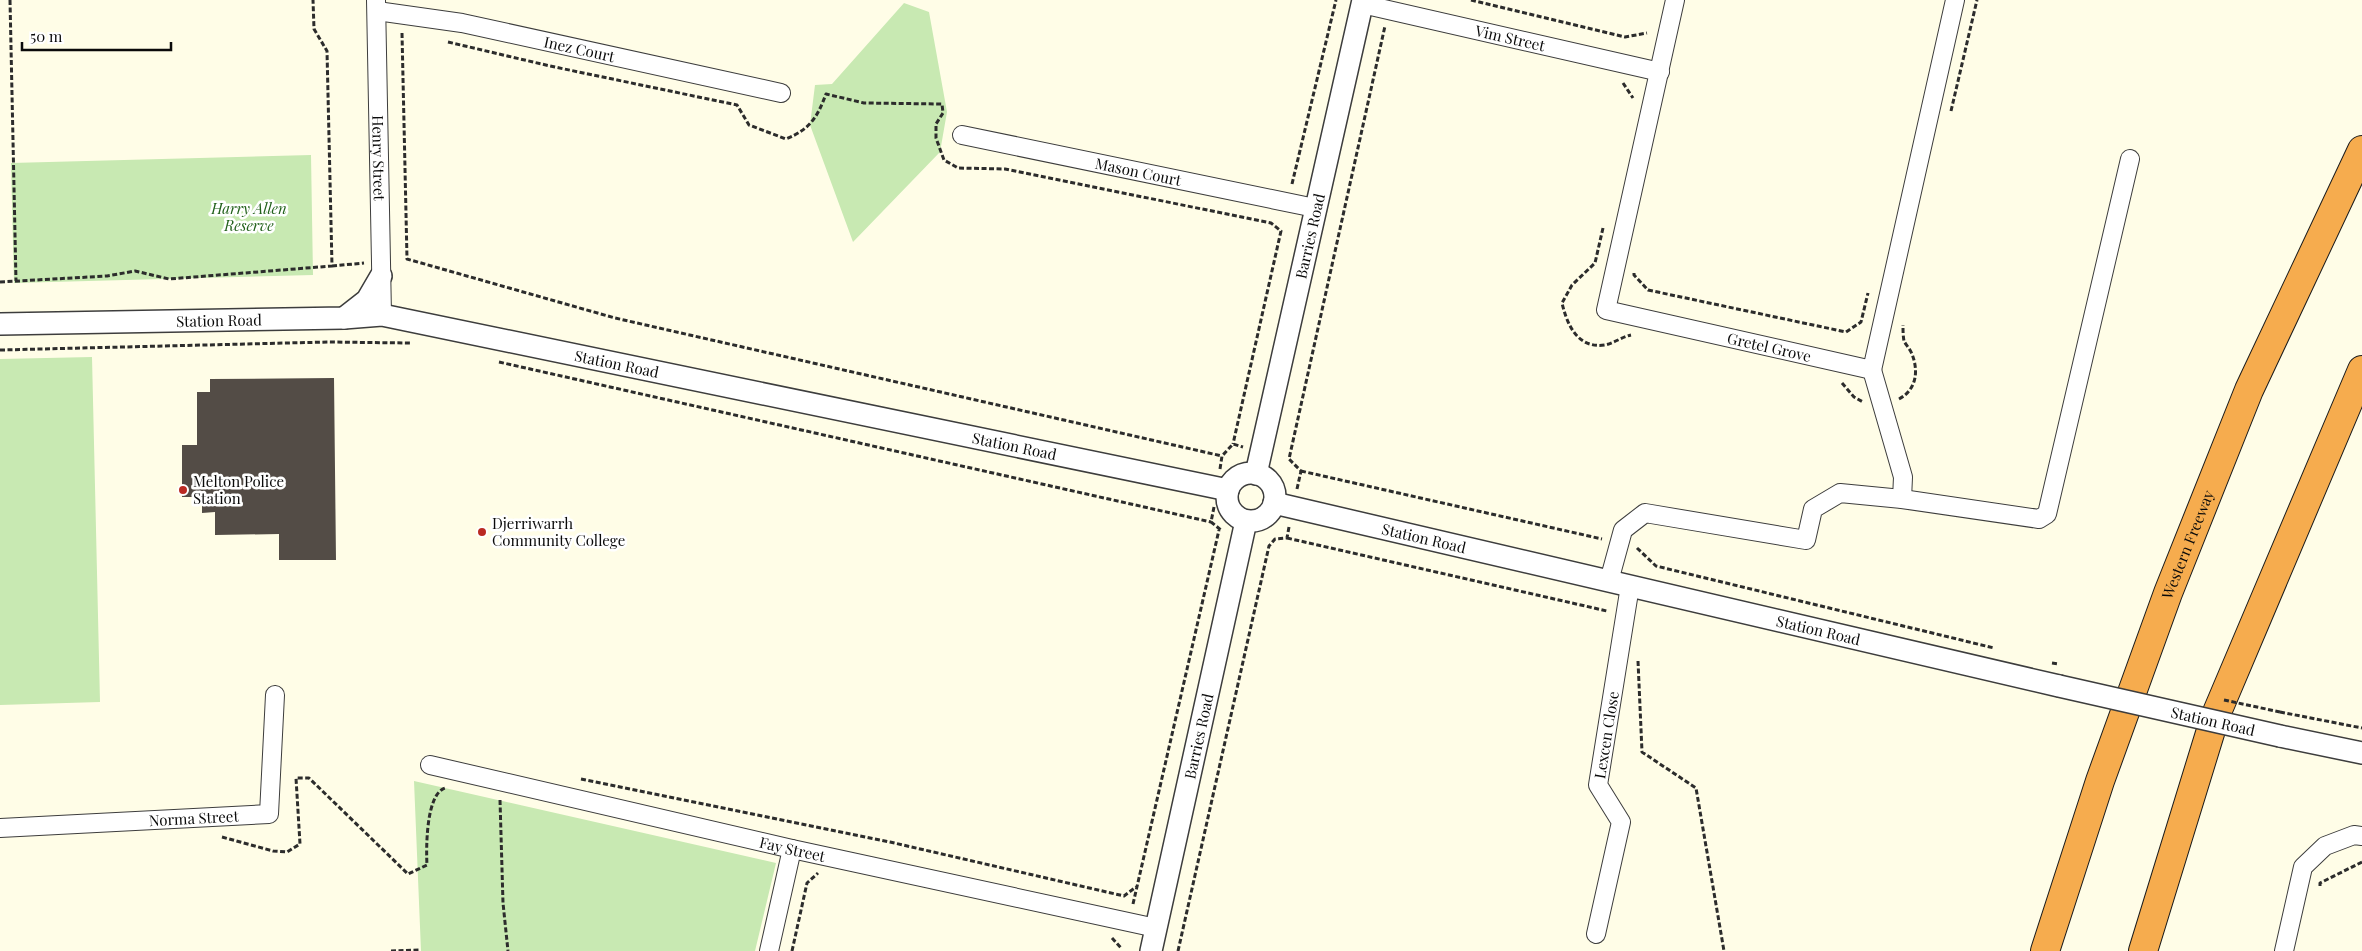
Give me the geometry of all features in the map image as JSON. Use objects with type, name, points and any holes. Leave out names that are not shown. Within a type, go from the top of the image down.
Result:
[{"type":"highway","name":"Western Freeway","points":[[2045,951],[2100,781],[2175,574],[2248,390],[2362,150]]},
{"type":"highway","points":[[2143,951],[2215,717],[2362,370]]},
{"type":"street","name":"Gretel Grove","points":[[1675,0],[1606,310],[1872,370]]},
{"type":"street","points":[[1902,499],[1903,477],[1872,370],[1955,0]]},
{"type":"street","name":"Vim Street","points":[[1362,2],[1386,18],[1660,72]]},
{"type":"street","name":"Barries Road","points":[[1256,474],[1362,2]]},
{"type":"street","name":"Inez Court","points":[[376,6],[403,14],[462,23],[781,93]]},
{"type":"street","name":"Henry Street","points":[[376,6],[382,315]]},
{"type":"street","name":"Mason Court","points":[[962,135],[1315,208]]},
{"type":"street","points":[[1609,581],[1623,530],[1645,513],[1806,540],[1813,509],[1840,493],[1902,499],[2039,519],[2047,514],[2130,160]]},
{"type":"street","points":[[344,318],[367,300],[381,276]]},
{"type":"street","name":"Station Road","points":[[0,324],[344,318],[382,315],[1228,490]]},
{"type":"street","points":[[1244,474],[1256,474],[1265,477],[1284,506],[1270,512],[1263,518],[1246,521],[1232,512],[1228,505],[1228,490],[1237,478],[1244,474]]},
{"type":"street","name":"Station Road","points":[[1284,506],[2059,686],[2362,753]]},
{"type":"street","name":"Barries Road","points":[[1151,951],[1246,521]]},
{"type":"street","name":"Lexcen Close","points":[[1596,934],[1621,822],[1598,786],[1630,586]]},
{"type":"street","name":"Norma Street","points":[[0,828],[269,814],[275,695]]},
{"type":"street","name":"Fay Street","points":[[430,765],[790,857],[1156,928]]},
{"type":"street","points":[[2284,951],[2303,867],[2325,846],[2354,835],[2362,836]]},
{"type":"street","points":[[769,951],[790,857]]},
{"type":"path","points":[[10,0],[16,281]]},
{"type":"path","points":[[0,282],[107,276],[136,270],[169,279],[332,266],[327,51],[314,28],[313,0]]},
{"type":"path","points":[[1233,444],[1336,0]]},
{"type":"path","points":[[1471,0],[1626,37],[1647,33]]},
{"type":"path","points":[[1950,114],[1977,0]]},
{"type":"path","points":[[403,14],[407,259],[615,318],[1222,456]]},
{"type":"path","points":[[1386,18],[1394,27]]},
{"type":"path","points":[[1386,18],[1289,459],[1301,471],[1636,547],[1656,566],[1997,649]]},
{"type":"path","points":[[402,33],[410,34]]},
{"type":"path","points":[[444,41],[737,105],[749,125],[786,139],[803,132],[819,111],[826,94],[864,103],[942,104],[943,113],[936,124],[936,138],[944,160],[958,168],[1005,169],[1271,223],[1281,231]]},
{"type":"path","points":[[1620,80],[1633,96],[1631,106]]},
{"type":"path","points":[[1604,226],[1595,263],[1572,284],[1562,303],[1568,325],[1578,337],[1590,344],[1605,345],[1621,337],[1636,334]]},
{"type":"path","points":[[1636,265],[1634,275],[1648,290],[1846,332],[1861,322],[1870,284]]},
{"type":"path","points":[[1838,379],[1854,397],[1869,406],[1895,402],[1906,395],[1914,385],[1914,362],[1912,354],[1904,341],[1902,324]]},
{"type":"path","points":[[0,350],[328,342],[416,343]]},
{"type":"path","points":[[493,361],[1211,522]]},
{"type":"path","points":[[1178,951],[1269,546],[1276,539],[1286,538],[1284,506],[1301,471]]},
{"type":"path","points":[[1122,950],[1219,530]]},
{"type":"path","points":[[1638,656],[1642,752],[1696,788],[1724,951]]},
{"type":"path","points":[[2043,660],[2052,663]]},
{"type":"path","points":[[2280,712],[2362,728]]},
{"type":"path","points":[[572,777],[890,842],[1124,896],[1136,887]]},
{"type":"path","points":[[216,837],[225,837],[273,851],[287,852],[300,844],[296,778],[309,778],[408,874],[427,865],[430,811],[436,794],[443,788],[452,790]]},
{"type":"path","points":[[502,782],[500,800],[503,903],[508,951]]},
{"type":"path","points":[[490,798],[509,803]]},
{"type":"path","points":[[790,857],[819,872],[807,883],[792,951]]},
{"type":"path","points":[[2318,893],[2320,883],[2362,862]]},
{"type":"path","points":[[1112,938],[1122,950]]},
{"type":"path","points":[[391,951],[422,950]]},
{"type":"green space","points":[[904,3],[929,12],[947,112],[940,152],[853,242],[810,125],[815,85],[832,84]]},
{"type":"green space","name":"Harry Allen Reserve","points":[[311,155],[313,275],[14,283],[11,163]]},
{"type":"green space","points":[[92,357],[100,702],[0,705],[0,359]]},
{"type":"green space","points":[[414,781],[776,863],[755,951],[421,951]]},
{"type":"building","points":[[334,378],[336,560],[279,560],[279,534],[215,535],[215,512],[202,513],[202,497],[182,497],[182,445],[197,445],[197,392],[210,392],[210,379]]},
{"type":"place","name":"Melton Police Station","points":[[183,490]]},
{"type":"place","name":"Djerriwarrh Community College","points":[[482,532]]}]
